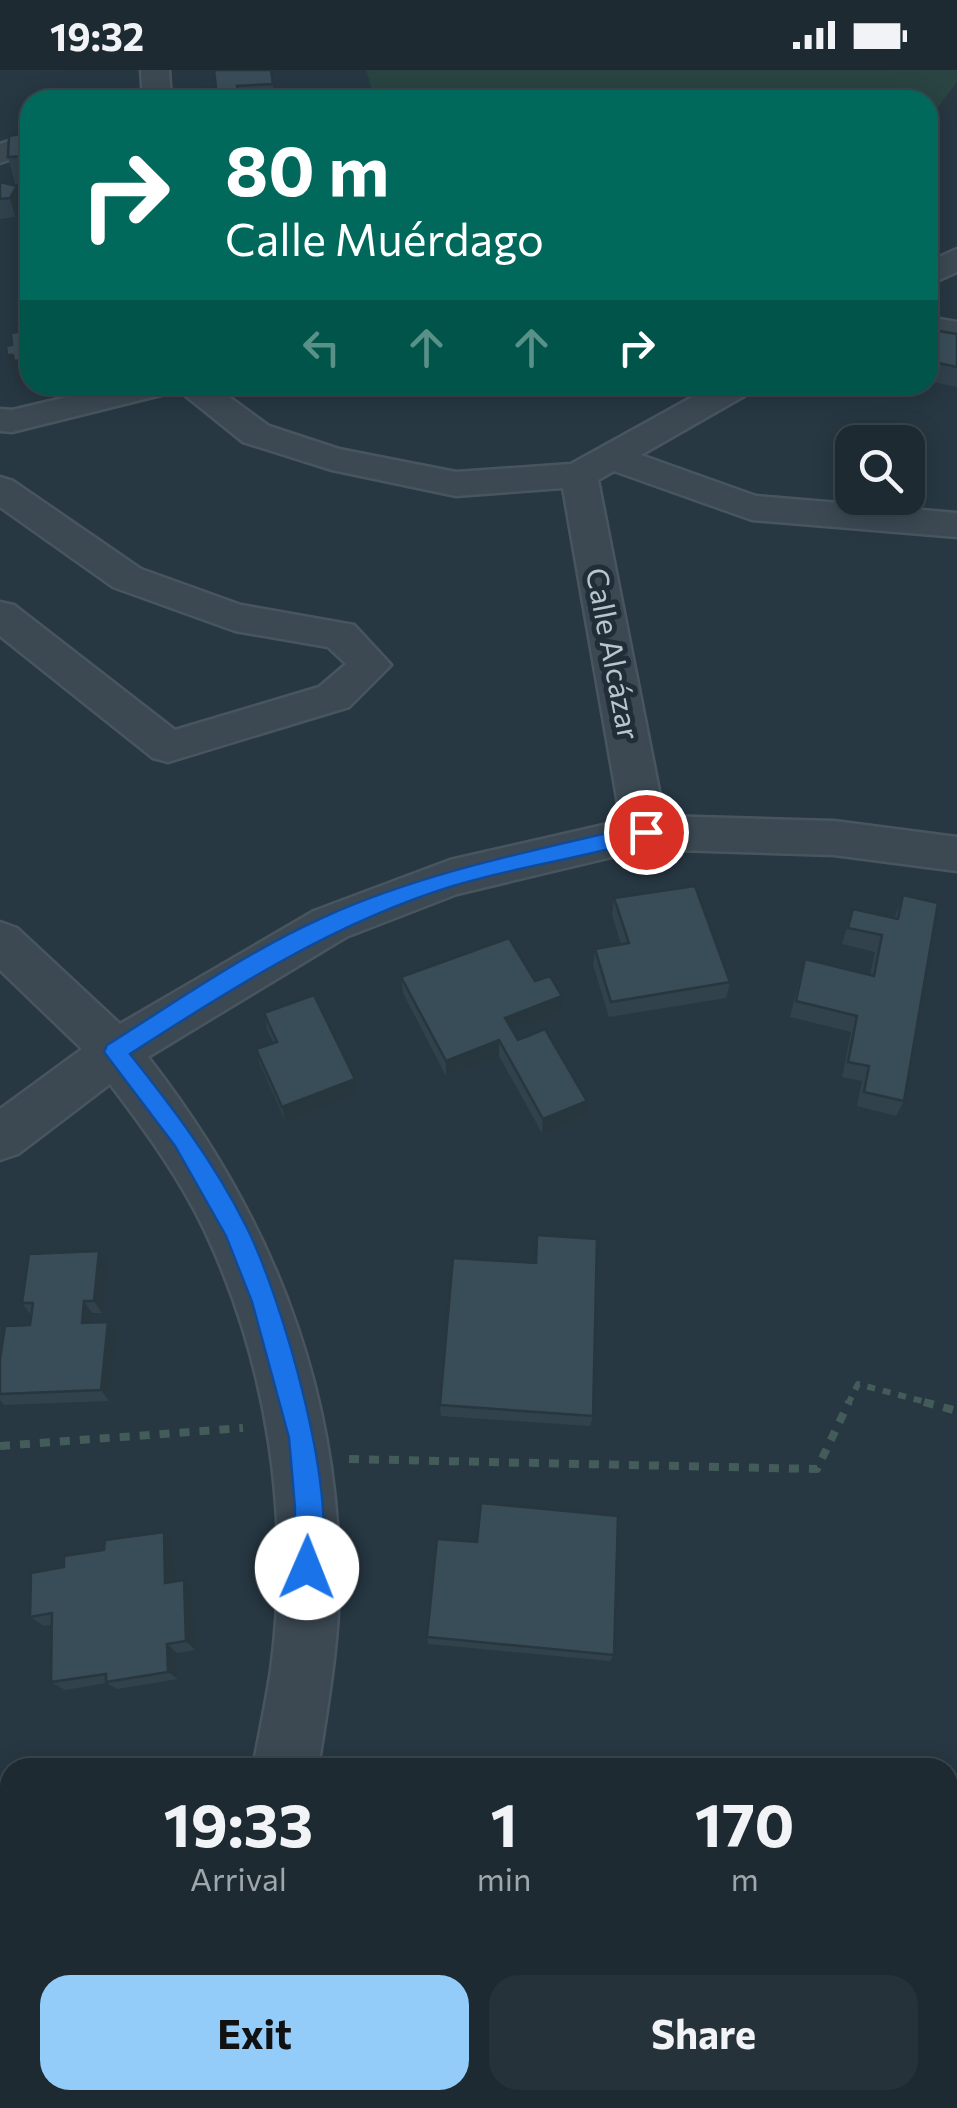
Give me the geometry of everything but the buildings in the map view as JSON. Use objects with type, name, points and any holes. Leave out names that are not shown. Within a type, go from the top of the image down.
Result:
[{"type":"street","points":[[0,458],[6,420],[117,395]]},
{"type":"street","points":[[204,395],[256,434],[332,459],[456,484],[596,467],[752,508],[957,526]]},
{"type":"street","points":[[596,467],[722,395]]},
{"type":"street","name":"Calle Alcázar","points":[[596,467],[646,832]]},
{"type":"street","points":[[0,489],[127,578],[236,618],[340,635],[371,665],[334,697],[168,747],[0,614]]},
{"type":"street","points":[[0,1138],[115,1052],[210,992],[330,924],[450,878],[646,832],[834,838],[957,854]]},
{"type":"street","points":[[0,941],[83,1017],[183,1139],[236,1231],[278,1346],[301,1440],[308,1508],[303,1651],[287,1758]]},
{"type":"path","points":[[0,1446],[301,1440],[817,1468],[858,1384],[957,1411]]},
{"type":"green space","points":[[366,70],[957,70],[957,82],[938,107],[938,90],[372,90]]},
{"type":"route","points":[[307,1568],[308,1508],[302,1438],[264,1302],[236,1231],[183,1139],[115,1052],[330,924],[450,878],[646,832]]}]
